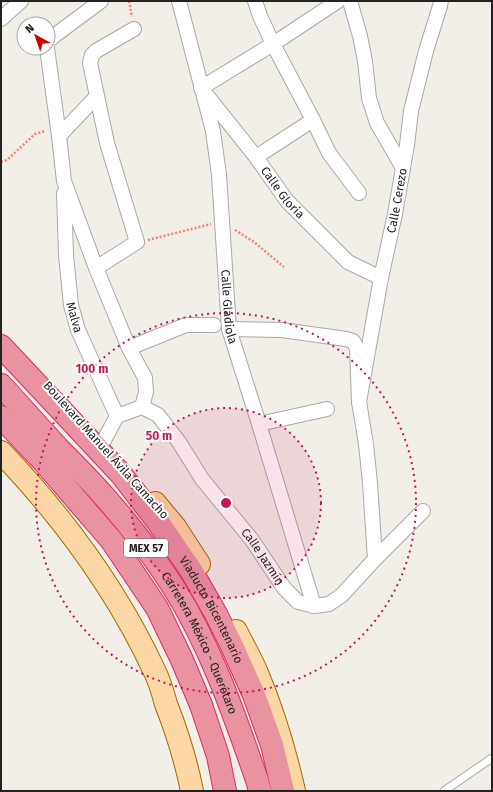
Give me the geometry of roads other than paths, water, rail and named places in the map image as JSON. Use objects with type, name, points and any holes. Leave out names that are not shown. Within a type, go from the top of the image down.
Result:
[{"type":"highway","name":"Viaducto Bicentenario","points":[[1,346],[121,474],[158,522],[192,572],[216,614],[254,695],[272,745],[283,791]]},
{"type":"highway","points":[[1,370],[76,450],[158,522]]},
{"type":"highway","name":"Carretera México - Querétaro","points":[[1,385],[107,500],[153,557],[174,588],[193,621],[214,666],[235,718],[260,791]]},
{"type":"highway","name":"Carretera México - Querétaro","points":[[1,417],[44,462],[112,541],[156,608],[182,660],[201,705],[218,756],[225,791]]},
{"type":"main road","name":"Boulevard Manuel Ávila Camacho","points":[[1,336],[103,442],[175,527],[229,616],[256,672],[280,736],[290,770],[294,791]]},
{"type":"main road","points":[[1,452],[28,479],[79,543],[127,618],[156,674],[178,734],[192,791]]},
{"type":"street","points":[[1,19],[21,1]]},
{"type":"street","points":[[56,35],[101,1]]},
{"type":"street","name":"Calle Gladiola","points":[[179,1],[213,130],[219,175],[229,329],[314,606]]},
{"type":"street","points":[[255,1],[273,44],[314,120],[329,153],[359,193]]},
{"type":"street","points":[[201,88],[273,44],[338,1]]},
{"type":"street","points":[[350,1],[360,36],[365,61],[369,98],[377,123],[403,168]]},
{"type":"street","name":"Calle Cerezo","points":[[359,402],[381,278],[395,214],[411,111],[426,51],[440,6],[440,1]]},
{"type":"street","points":[[96,268],[137,242],[107,143],[90,63],[92,56],[96,51],[134,30]]},
{"type":"street","points":[[48,56],[64,181],[96,268],[129,348],[145,378],[146,392],[142,407],[117,416],[103,442]]},
{"type":"street","name":"Calle Gloria","points":[[201,88],[256,157],[287,201],[348,262],[381,278]]},
{"type":"street","points":[[59,136],[97,96]]},
{"type":"street","points":[[256,157],[314,120]]},
{"type":"street","name":"Malva","points":[[64,181],[66,255],[71,305],[78,330],[117,416]]},
{"type":"street","points":[[129,348],[186,325],[214,326]]},
{"type":"street","points":[[229,329],[282,330],[353,341],[357,348],[359,402],[367,452],[375,559]]},
{"type":"street","name":"Calle Jazmín","points":[[142,407],[158,415],[179,442],[202,479],[252,540],[284,588],[298,602],[314,606]]},
{"type":"street","points":[[259,424],[327,409]]},
{"type":"street","points":[[314,606],[329,604],[342,595],[375,559],[423,511]]},
{"type":"lane","points":[[444,791],[492,758]]}]
